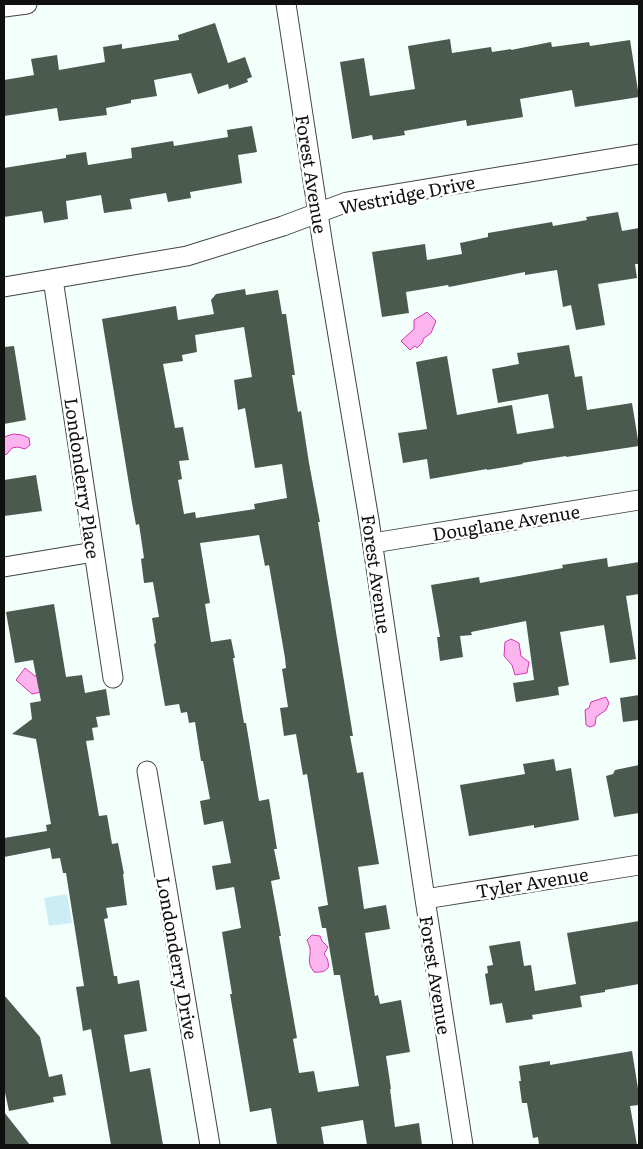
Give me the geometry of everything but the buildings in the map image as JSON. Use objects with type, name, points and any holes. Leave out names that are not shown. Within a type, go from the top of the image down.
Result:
[{"type":"street","points":[[4,8],[27,4]]},
{"type":"street","name":"Forest Avenue","points":[[286,4],[318,214],[373,543],[424,899],[463,1145]]},
{"type":"street","name":"Westridge Drive","points":[[4,286],[186,256],[283,226],[353,201],[639,154]]},
{"type":"street","name":"Londonderry Place","points":[[53,279],[113,678]]},
{"type":"street","name":"Douglane Avenue","points":[[373,543],[639,500]]},
{"type":"street","points":[[4,567],[94,552]]},
{"type":"street","name":"Londonderry Drive","points":[[147,772],[210,1145]]},
{"type":"street","name":"Tyler Avenue","points":[[424,899],[639,865]]},
{"type":"shaded area","points":[[427,312],[436,321],[431,333],[423,339],[423,342],[417,348],[415,346],[410,350],[401,341],[414,329],[414,320]]},
{"type":"shaded area","points":[[13,434],[29,438],[30,445],[25,449],[12,448],[4,455],[4,437]]},
{"type":"shaded area","points":[[511,639],[519,643],[521,656],[529,662],[527,673],[515,675],[512,665],[504,656],[505,642]]},
{"type":"shaded area","points":[[25,668],[35,676],[50,674],[50,690],[32,694],[16,680]]},
{"type":"shaded area","points":[[606,697],[609,703],[606,710],[596,717],[595,725],[590,727],[586,725],[585,710],[589,708],[591,702]]},
{"type":"shaded area","points":[[67,894],[72,923],[49,926],[44,898]]},
{"type":"shaded area","points":[[312,935],[320,936],[328,947],[324,954],[329,965],[322,972],[314,972],[310,965],[310,948],[307,940]]}]
